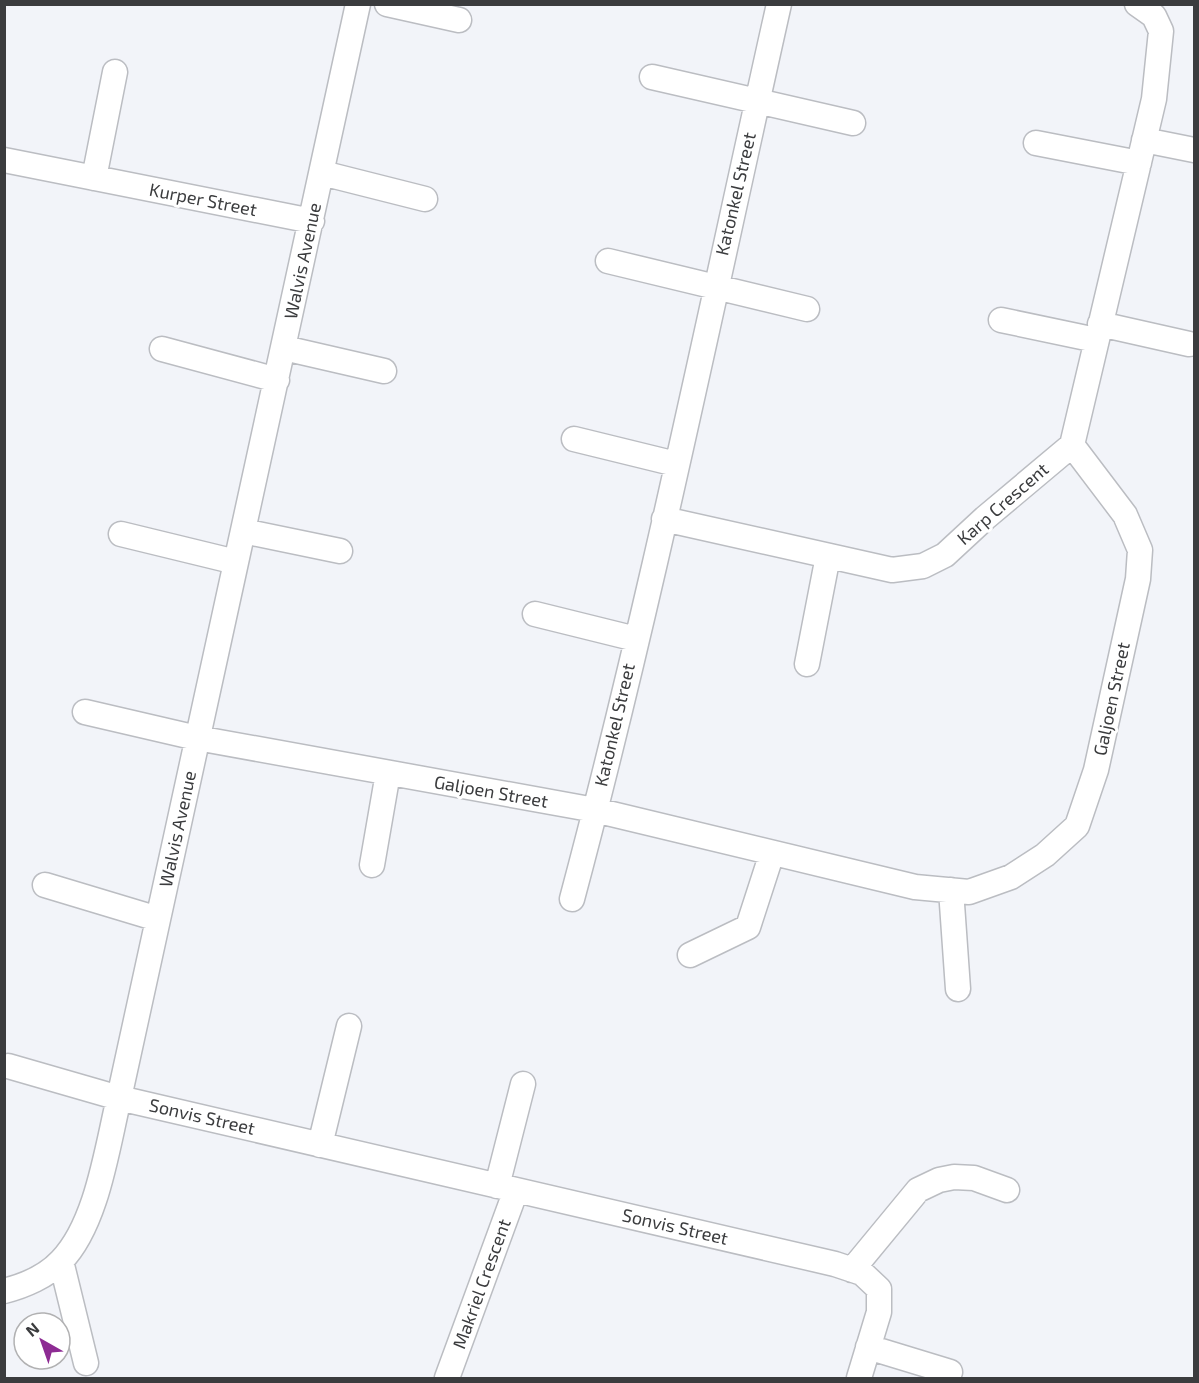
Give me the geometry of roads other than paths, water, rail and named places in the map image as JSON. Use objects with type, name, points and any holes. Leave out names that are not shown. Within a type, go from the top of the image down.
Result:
[{"type":"street","name":"Walvis Avenue","points":[[4,1292],[45,1274],[61,1261],[86,1224],[93,1203],[119,1098],[358,4]]},
{"type":"street","points":[[387,4],[459,20]]},
{"type":"street","name":"Katonkel Street","points":[[595,810],[664,519],[779,4]]},
{"type":"street","points":[[1072,445],[1154,99],[1161,31],[1146,10]]},
{"type":"street","points":[[94,178],[115,72]]},
{"type":"street","points":[[652,77],[853,123]]},
{"type":"street","points":[[1036,143],[1141,151],[1194,150]]},
{"type":"street","name":"Kurper Street","points":[[4,160],[312,221]]},
{"type":"street","points":[[322,173],[424,199]]},
{"type":"street","points":[[608,261],[807,309]]},
{"type":"street","points":[[1001,320],[1189,344]]},
{"type":"street","points":[[284,348],[384,371]]},
{"type":"street","points":[[162,349],[277,380]]},
{"type":"street","points":[[574,439],[676,464]]},
{"type":"street","name":"Karp Crescent","points":[[664,519],[892,570],[923,566],[945,555],[1072,445]]},
{"type":"street","name":"Galjoen Street","points":[[197,738],[595,810],[915,887],[969,892],[1011,877],[1045,855],[1077,826],[1096,770],[1138,579],[1140,550],[1125,515],[1072,445]]},
{"type":"street","points":[[243,531],[340,551]]},
{"type":"street","points":[[121,534],[236,562]]},
{"type":"street","points":[[807,664],[828,556]]},
{"type":"street","name":"Katonkel Street","points":[[535,614],[636,639]]},
{"type":"street","points":[[85,712],[197,738]]},
{"type":"street","points":[[372,865],[388,773]]},
{"type":"street","points":[[572,899],[595,810]]},
{"type":"street","points":[[690,955],[748,927],[772,853]]},
{"type":"street","points":[[45,885],[158,919]]},
{"type":"street","points":[[951,890],[958,990]]},
{"type":"street","points":[[320,1144],[349,1026]]},
{"type":"street","points":[[8,1066],[119,1098]]},
{"type":"street","points":[[507,1188],[523,1084]]},
{"type":"street","name":"Sonvis Street","points":[[119,1098],[835,1264],[862,1273],[879,1289],[879,1312],[868,1347]]},
{"type":"street","points":[[852,1270],[918,1190],[939,1180],[954,1177],[974,1178],[1007,1190]]},
{"type":"street","name":"Makriel Crescent","points":[[447,1378],[507,1188]]},
{"type":"street","points":[[61,1261],[86,1363]]},
{"type":"street","points":[[859,1378],[868,1347],[950,1372]]}]
